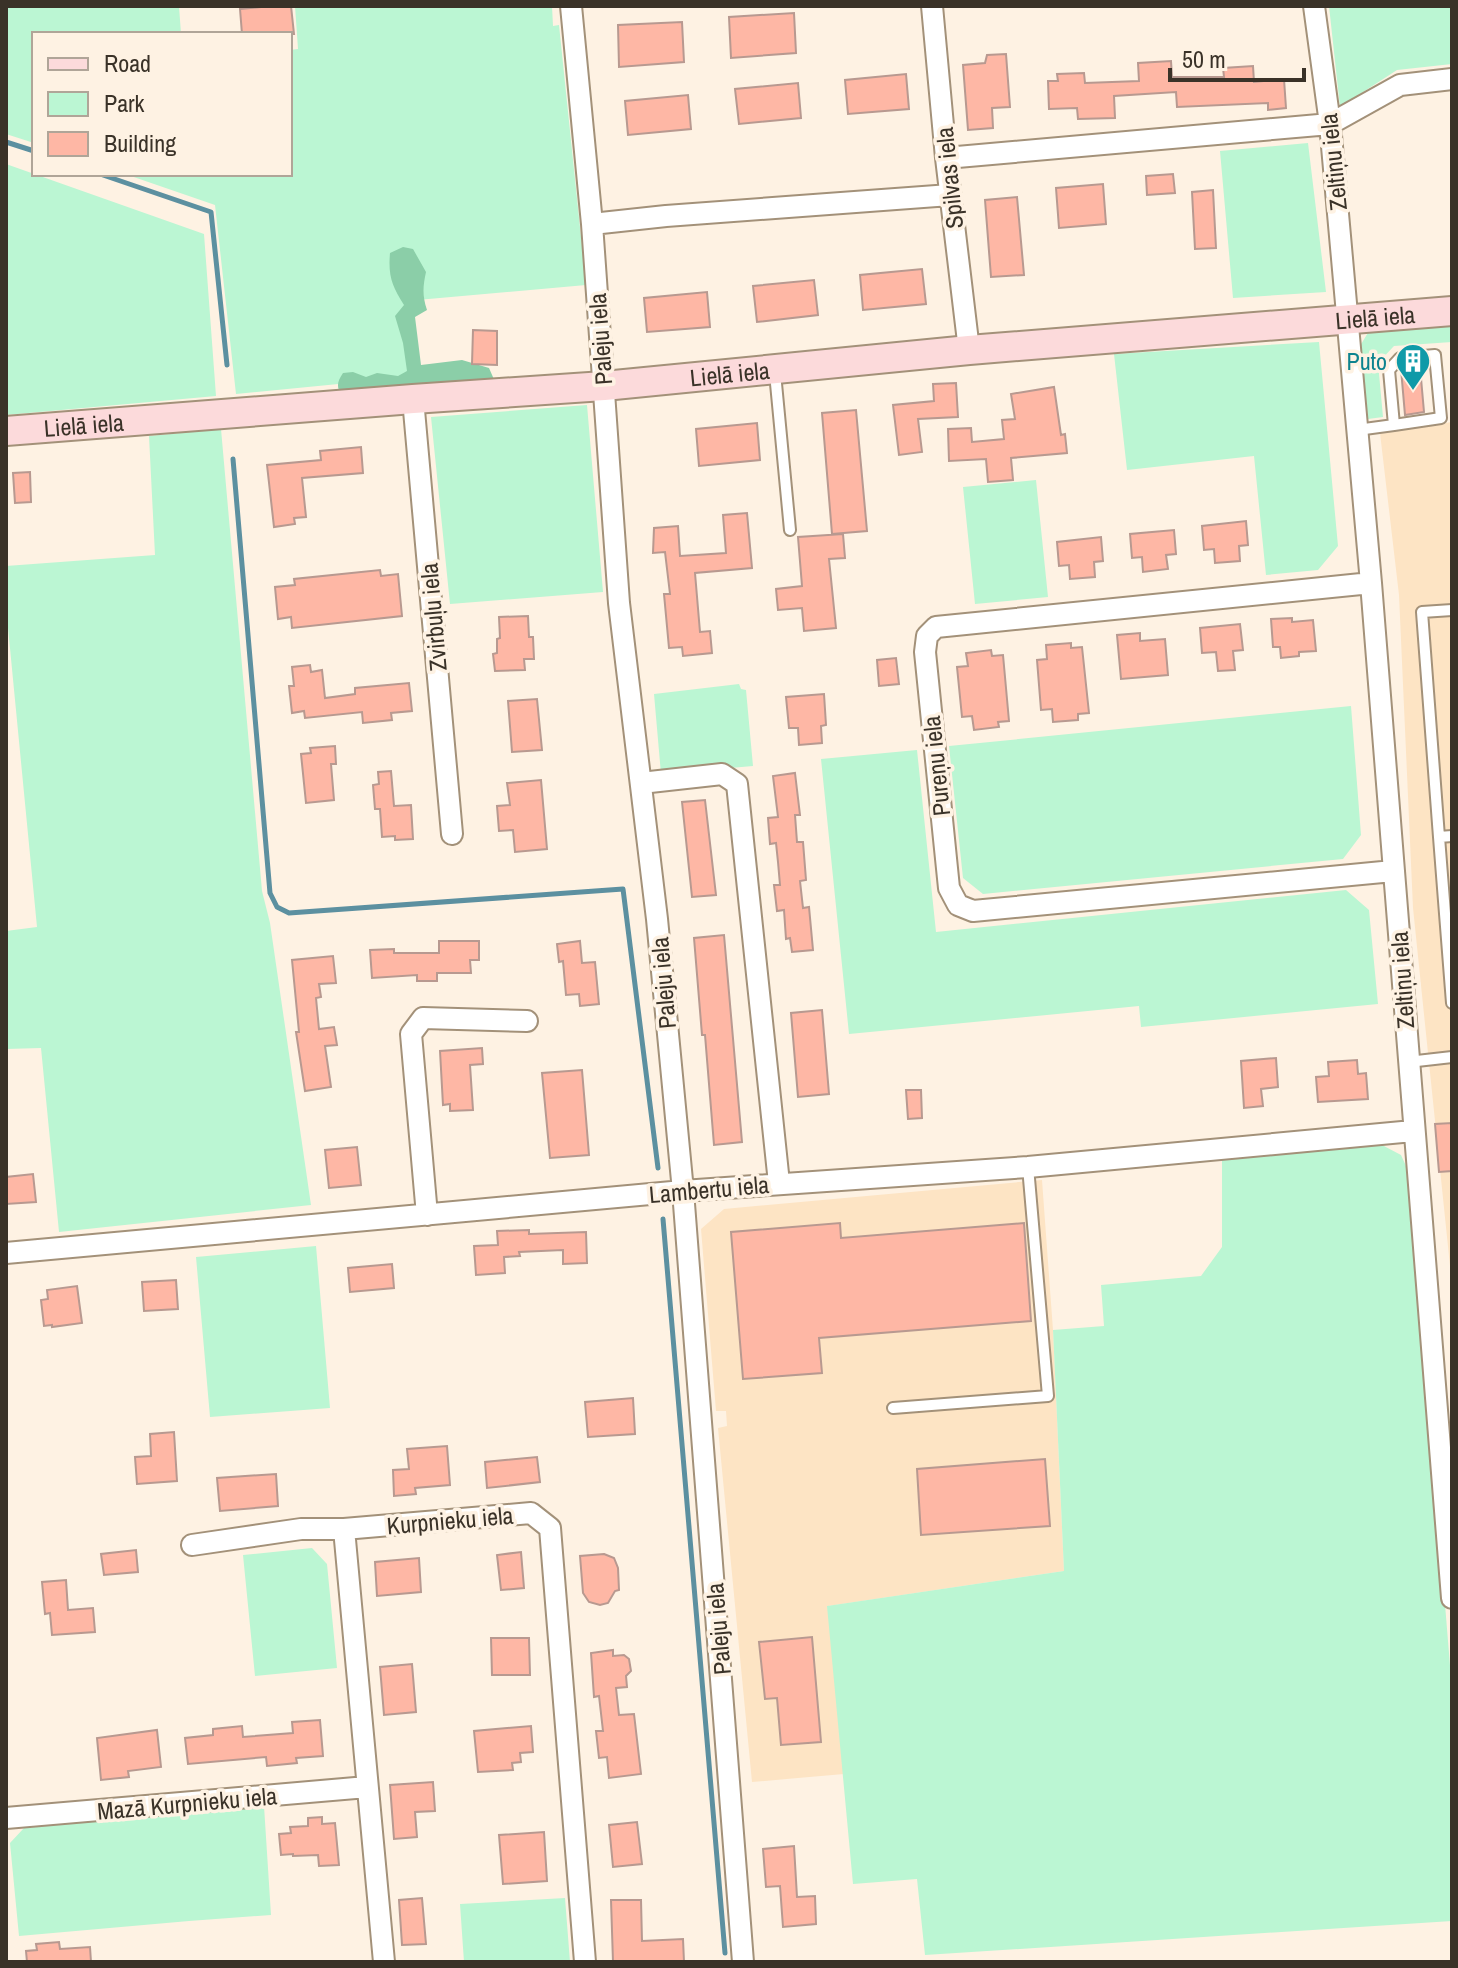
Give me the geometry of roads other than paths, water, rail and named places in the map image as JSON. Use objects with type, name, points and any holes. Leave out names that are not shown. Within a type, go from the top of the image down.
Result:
[{"type":"street","name":"Paleju iela","points":[[571,6],[592,224],[619,603],[657,919],[683,1191],[743,1962]]},
{"type":"street","name":"Spilvas iela","points":[[932,6],[969,350]]},
{"type":"street","name":"Zeltiņu iela","points":[[1314,6],[1330,124],[1371,583],[1452,1598]]},
{"type":"street","points":[[946,158],[1330,124],[1400,85],[1452,79]]},
{"type":"street","points":[[592,224],[950,195]]},
{"type":"street","name":"Lielā iela","points":[[6,431],[604,386],[969,350],[1452,311]]},
{"type":"street","name":"Zvirbuļu iela","points":[[413,399],[452,834]]},
{"type":"street","name":"Pureņu iela","points":[[1371,583],[936,627],[927,636],[925,652],[949,888],[958,905],[973,911],[1393,871]]},
{"type":"street","points":[[641,783],[722,774],[737,784],[779,1183]]},
{"type":"street","points":[[427,1215],[411,1034],[423,1018],[527,1021]]},
{"type":"street","name":"Lambertu iela","points":[[6,1253],[683,1191],[1028,1167],[1413,1131]]},
{"type":"street","name":"Kurpnieku iela","points":[[192,1545],[301,1529],[344,1529],[531,1513],[550,1528],[585,1962]]},
{"type":"street","points":[[344,1529],[384,1962]]},
{"type":"street","name":"Mazā Kurpnieku iela","points":[[6,1818],[367,1787]]},
{"type":"lane","points":[[1357,430],[1394,425],[1441,418],[1435,355],[1400,358],[1389,370],[1394,425]]},
{"type":"lane","points":[[775,369],[790,530]]},
{"type":"lane","points":[[1452,610],[1422,612],[1452,1003]]},
{"type":"lane","points":[[1439,837],[1452,836]]},
{"type":"lane","points":[[1408,1062],[1452,1057]]},
{"type":"lane","points":[[893,1408],[1048,1396],[1028,1167]]},
{"type":"waterway","points":[[6,142],[32,150]]},
{"type":"waterway","points":[[106,176],[211,212],[227,365]]},
{"type":"waterway","points":[[233,459],[270,893],[277,907],[289,913],[623,889],[658,1168]]},
{"type":"waterway","points":[[663,1219],[725,1953]]},
{"type":"place","name":"Puto","points":[[1413,392]]}]
